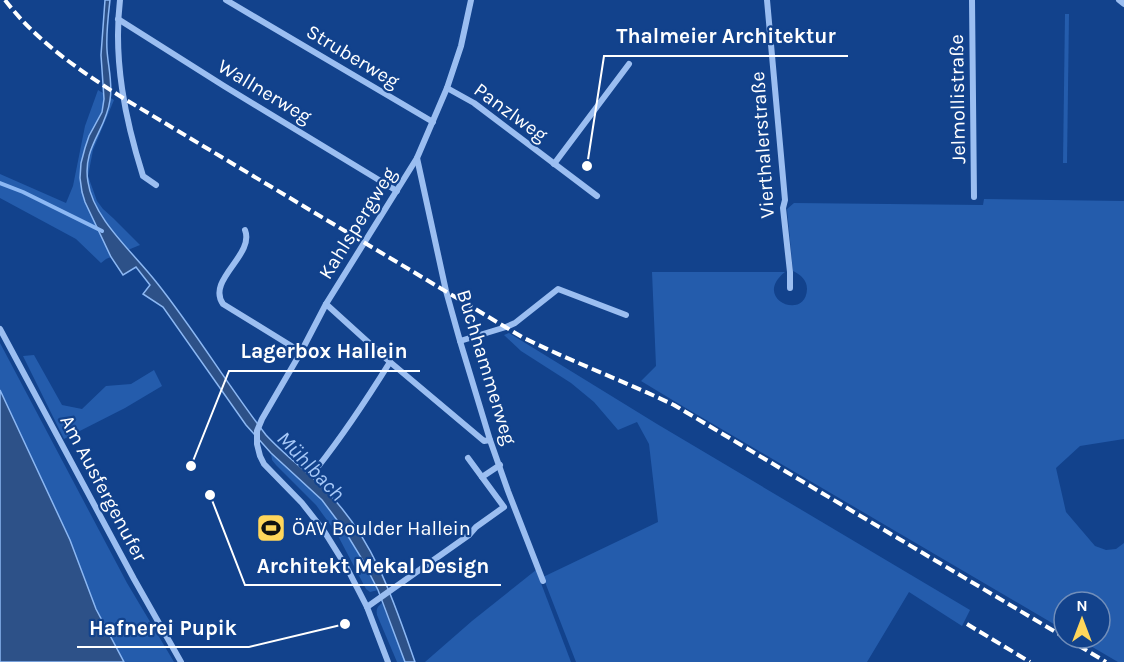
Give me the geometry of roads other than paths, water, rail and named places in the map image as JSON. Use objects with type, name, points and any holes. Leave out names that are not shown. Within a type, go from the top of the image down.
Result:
[{"type":"street","points":[[120,0],[117,48],[123,98],[143,176],[156,185]]},
{"type":"street","name":"Struberweg","points":[[226,0],[433,122]]},
{"type":"street","name":"Kahlspergweg","points":[[367,607],[324,531],[302,503],[272,473],[260,456],[257,432],[267,409],[326,304],[417,158],[447,88],[461,46],[471,0]]},
{"type":"street","name":"Vierthalerstraße","points":[[767,0],[785,200],[783,208],[790,288]]},
{"type":"street","name":"Jelmollistraße","points":[[972,0],[974,197]]},
{"type":"street","points":[[1119,0],[1124,4]]},
{"type":"street","name":"Wallnerweg","points":[[118,19],[397,190]]},
{"type":"street","name":"Panzlweg","points":[[554,164],[629,64]]},
{"type":"street","name":"Panzlweg","points":[[447,88],[474,103],[597,196]]},
{"type":"street","name":"Buchhammerweg","points":[[417,158],[446,291],[460,340],[490,440],[543,581]]},
{"type":"street","points":[[245,230],[248,237],[245,245],[219,288],[219,298],[223,304],[301,352]]},
{"type":"street","points":[[460,340],[515,323],[558,289],[626,315]]},
{"type":"street","points":[[326,304],[390,362],[484,441],[490,440]]},
{"type":"street","name":"Am Ausfergenufer","points":[[0,329],[181,662]]},
{"type":"street","points":[[316,468],[349,425],[390,362]]},
{"type":"street","points":[[388,662],[367,607],[469,535],[476,527],[504,507],[468,458]]},
{"type":"street","points":[[482,477],[500,465]]},
{"type":"waterway","points":[[0,183],[102,231]]},
{"type":"railway","points":[[5,0],[45,42],[75,66],[123,98],[522,337],[674,405],[1052,630]]},
{"type":"railway","points":[[967,624],[1030,662]]},
{"type":"railway","points":[[1086,650],[1106,662]]},
{"type":"place","name":"Thalmeier Architektur","points":[[587,166]]},
{"type":"place","name":"Lagerbox Hallein","points":[[191,466]]},
{"type":"place","name":"Architekt Mekal Design","points":[[210,495]]},
{"type":"place","name":"ÖAV Boulder Hallein","points":[[271,528]]},
{"type":"place","name":"Hafnerei Pupik","points":[[345,624]]},
{"type":"water label","name":"Mühlbach","points":[[311,466]]}]
